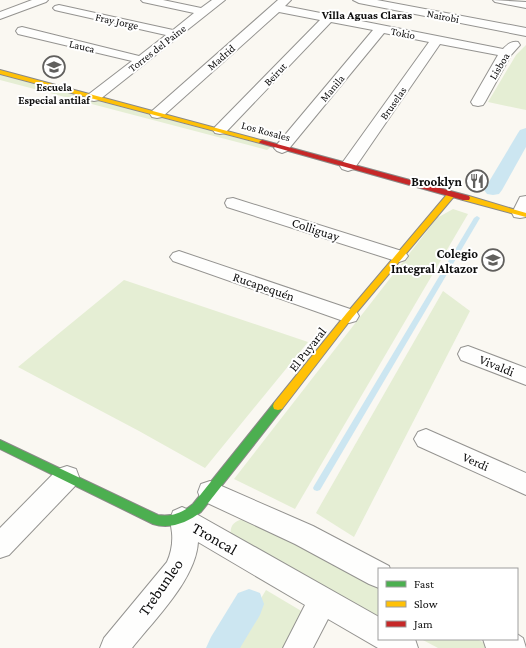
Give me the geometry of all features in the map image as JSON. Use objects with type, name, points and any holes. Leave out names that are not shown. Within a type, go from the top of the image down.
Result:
[{"type":"street","points":[[0,5],[12,0]]},
{"type":"street","points":[[0,16],[42,0]]},
{"type":"street","points":[[147,0],[204,12]]},
{"type":"street","name":"Torres del Paine","points":[[94,97],[219,0]]},
{"type":"street","name":"Nairobi","points":[[359,0],[526,33]]},
{"type":"street","points":[[499,0],[526,5]]},
{"type":"street","name":"Tokio","points":[[281,4],[329,18],[506,53]]},
{"type":"street","name":"Madrid","points":[[157,114],[281,4]]},
{"type":"street","name":"Fray Jorge","points":[[58,8],[176,34]]},
{"type":"street","name":"Beirut","points":[[220,130],[329,18]]},
{"type":"street","name":"Manila","points":[[282,148],[381,28]]},
{"type":"street","name":"Lauca","points":[[22,31],[142,60]]},
{"type":"street","name":"Lisboa","points":[[478,102],[506,53],[526,33]]},
{"type":"street","name":"Bruselas","points":[[348,166],[437,40]]},
{"type":"street","name":"Los Rosales","points":[[0,72],[220,130],[452,194],[524,210]]},
{"type":"street","name":"El Puyaral","points":[[182,519],[197,508],[349,316],[452,194]]},
{"type":"street","name":"Colliguay","points":[[233,203],[399,256]]},
{"type":"street","name":"Rucapequén","points":[[179,257],[349,316]]},
{"type":"street","name":"Vivaldi","points":[[468,354],[526,377]]},
{"type":"street","name":"Verdi","points":[[426,439],[526,484]]},
{"type":"street","name":"Troncal","points":[[0,444],[157,520],[173,521],[182,519],[378,632]]},
{"type":"street","points":[[0,546],[68,477]]},
{"type":"street","points":[[210,492],[304,535],[378,575]]},
{"type":"street","name":"Trebunleo","points":[[114,648],[176,571],[186,546],[186,532],[182,519]]},
{"type":"street","points":[[298,648],[323,600]]},
{"type":"street","points":[[391,640],[404,648]]},
{"type":"street","points":[[499,640],[513,648]]},
{"type":"green space","points":[[526,45],[526,110],[488,102],[516,55]]},
{"type":"green space","points":[[0,75],[271,147],[267,150],[0,80]]},
{"type":"green space","points":[[453,209],[468,214],[295,509],[234,479],[437,218]]},
{"type":"green space","points":[[124,280],[308,342],[205,468],[18,367]]},
{"type":"green space","points":[[443,291],[470,311],[354,537],[316,513]]},
{"type":"green space","points":[[243,519],[252,521],[378,587],[378,616],[232,538],[231,528],[236,521]]},
{"type":"green space","points":[[266,590],[303,612],[284,648],[231,648]]},
{"type":"green space","points":[[423,640],[479,640],[494,648],[438,648]]},
{"type":"waterway","points":[[493,190],[526,133]]},
{"type":"waterway","points":[[317,488],[477,218]]},
{"type":"waterway","points":[[222,648],[249,604]]},
{"type":"traffic: fast","points":[[0,444],[157,520],[168,521],[188,515],[197,508],[278,406]]},
{"type":"traffic: slow","points":[[0,72],[262,142]]},
{"type":"traffic: slow","points":[[278,406],[349,316],[452,194]]},
{"type":"traffic: slow","points":[[466,198],[526,215]]},
{"type":"traffic: jam","points":[[262,142],[466,198]]},
{"type":"place","name":"Escuela Especial antilaf","points":[[54,67]]},
{"type":"place","name":"Brooklyn","points":[[477,181]]},
{"type":"place","name":"Colegio Integral Altazor","points":[[493,260]]},
{"type":"district","name":"Villa Aguas Claras","points":[[367,15]]}]
